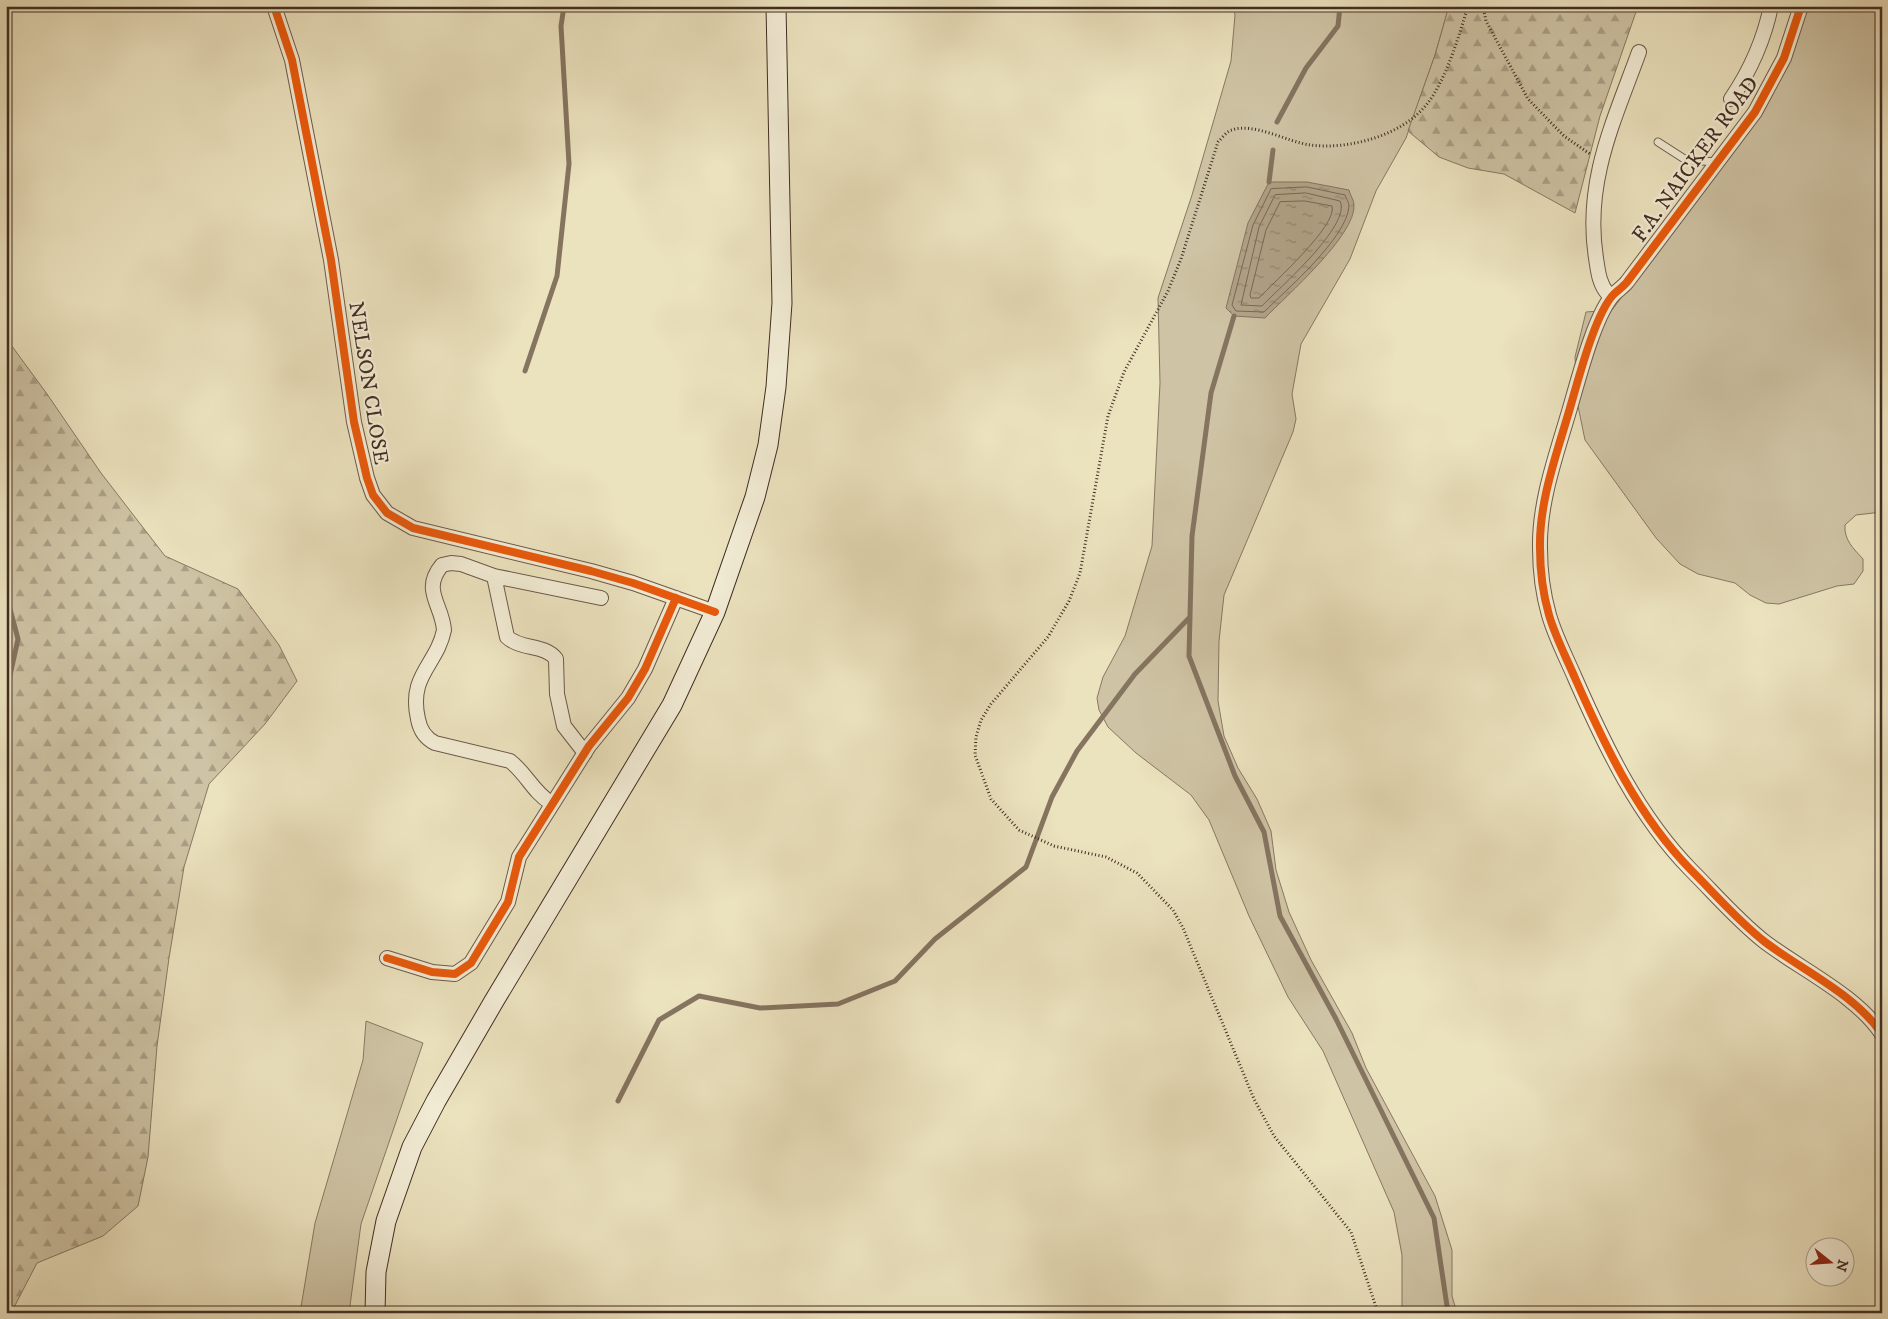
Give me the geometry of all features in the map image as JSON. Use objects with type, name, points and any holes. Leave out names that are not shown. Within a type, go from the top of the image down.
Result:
[{"type":"main road","points":[[375,1313],[376,1272],[386,1222],[412,1147],[436,1101],[494,1001],[672,705],[715,612],[755,497],[768,445],[776,387],[782,303],[776,6]]},
{"type":"street","name":"NELSON CLOSE","points":[[274,6],[292,60],[331,260],[354,422],[367,478],[378,503],[399,522],[421,531],[591,571],[715,612]]},
{"type":"street","points":[[1731,99],[1745,79],[1758,50],[1772,6]]},
{"type":"street","name":"F.A. NAICKER ROAD","points":[[1801,6],[1784,58],[1755,112],[1627,282],[1614,294],[1595,330],[1577,384],[1546,499],[1540,548],[1543,588],[1550,617],[1591,713],[1636,799],[1660,835],[1690,869],[1763,940],[1844,998],[1871,1020],[1882,1034]]},
{"type":"street","points":[[1614,294],[1608,294],[1600,281],[1594,240],[1593,202],[1600,162],[1639,52]]},
{"type":"street","points":[[551,803],[538,795],[518,767],[510,761],[435,743],[427,739],[419,722],[415,706],[416,691],[444,630],[433,593],[432,579],[442,566],[454,563],[494,576],[601,598]]},
{"type":"street","points":[[494,576],[507,637],[518,644],[549,652],[556,660],[557,694],[564,726],[585,753]]},
{"type":"street","points":[[387,958],[432,972],[455,974],[471,963],[508,902],[519,857],[551,803],[585,753],[628,698],[644,670],[676,598]]},
{"type":"lane","points":[[1658,142],[1686,160],[1719,162]]},
{"type":"path","points":[[1378,1313],[1351,1232],[1274,1136],[1254,1099],[1183,928],[1173,910],[1137,873],[1106,857],[1054,846],[1019,830],[991,799],[975,755],[976,737],[981,720],[991,704],[1048,637],[1069,601],[1080,573],[1108,416],[1124,372],[1168,291],[1181,259],[1218,142],[1232,130],[1249,128],[1310,145],[1349,145],[1378,137],[1399,127],[1426,105],[1439,86],[1468,6]]},
{"type":"path","points":[[1483,6],[1486,21],[1528,99],[1564,136],[1600,162]]},
{"type":"green space","points":[[1233,6],[1449,6],[1435,55],[1406,138],[1376,191],[1350,259],[1301,344],[1292,394],[1296,419],[1293,432],[1224,595],[1219,641],[1218,701],[1224,736],[1238,768],[1257,799],[1271,831],[1276,870],[1289,912],[1311,960],[1352,1033],[1366,1068],[1435,1196],[1452,1250],[1452,1296],[1457,1313],[1402,1313],[1402,1255],[1394,1212],[1323,1051],[1288,997],[1249,916],[1209,820],[1191,795],[1136,753],[1108,727],[1099,710],[1097,698],[1103,677],[1125,636],[1152,546],[1160,383],[1158,298],[1192,195],[1231,61],[1235,15]]},
{"type":"green space","points":[[1449,6],[1638,6],[1600,116],[1575,213],[1504,174],[1468,168],[1439,157],[1408,131],[1435,55]]},
{"type":"green space","points":[[1806,6],[1882,6],[1882,512],[1856,515],[1845,525],[1848,539],[1863,559],[1863,571],[1854,584],[1837,586],[1779,604],[1766,603],[1750,595],[1735,583],[1698,574],[1680,564],[1656,538],[1585,440],[1578,406],[1575,357],[1586,312],[1612,310],[1758,118]]},
{"type":"green space","points":[[6,338],[101,473],[165,556],[238,589],[279,645],[297,681],[265,724],[209,784],[184,867],[157,1046],[148,1157],[138,1206],[103,1236],[37,1263],[11,1313],[6,1313]]},
{"type":"green space","points":[[366,1021],[423,1043],[361,1224],[349,1313],[300,1313],[315,1223],[363,1060]]},
{"type":"water","points":[[1269,182],[1307,182],[1349,190],[1354,203],[1352,218],[1332,248],[1265,318],[1234,316],[1226,308],[1248,223]]},
{"type":"waterway","points":[[525,371],[557,276],[569,164],[561,26],[564,6]]},
{"type":"waterway","points":[[1277,122],[1306,68],[1338,26],[1340,6]]},
{"type":"waterway","points":[[1269,182],[1273,150]]},
{"type":"waterway","points":[[1234,316],[1211,393],[1192,536],[1189,656],[1235,776],[1264,832],[1280,916],[1336,1019],[1434,1218],[1448,1313]]},
{"type":"waterway","points":[[6,594],[18,639],[6,694]]},
{"type":"waterway","points":[[618,1101],[659,1020],[699,996],[760,1008],[838,1004],[895,981],[935,939],[1026,867],[1052,797],[1077,751],[1135,674],[1190,617]]},
{"type":"waterway","points":[[6,855],[6,866]]},
{"type":"cycle path","points":[[274,6],[292,60],[331,260],[354,422],[367,478],[373,495],[387,513],[413,528],[591,571],[633,583],[715,612]]},
{"type":"cycle path","points":[[1801,6],[1784,58],[1755,112],[1627,282],[1607,303],[1600,316],[1582,365],[1550,477],[1540,530],[1541,565],[1551,623],[1586,704],[1624,779],[1655,827],[1691,870],[1745,925],[1765,942],[1843,995],[1858,1007],[1882,1034]]},
{"type":"cycle path","points":[[387,958],[432,972],[455,974],[471,963],[508,902],[519,857],[589,746],[628,698],[645,669],[676,598]]}]
